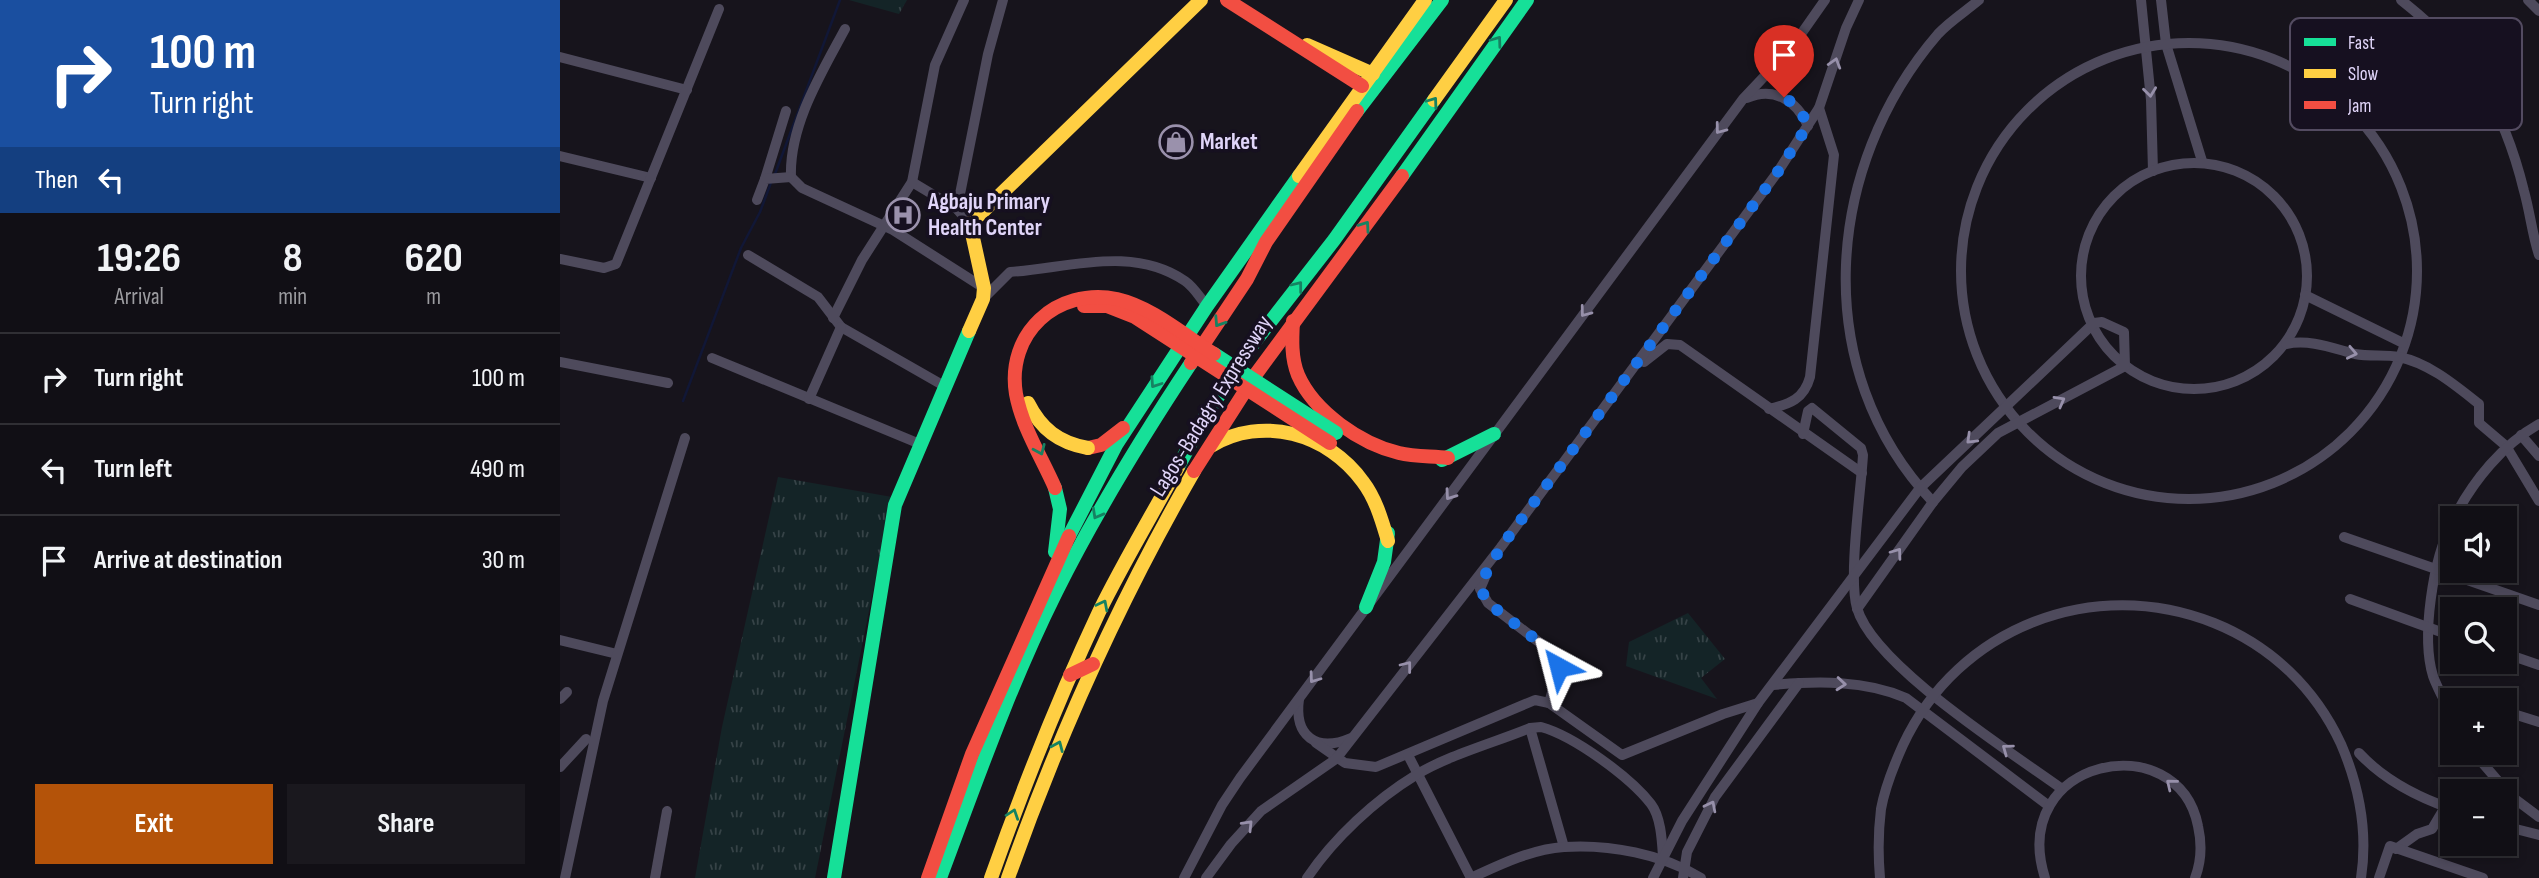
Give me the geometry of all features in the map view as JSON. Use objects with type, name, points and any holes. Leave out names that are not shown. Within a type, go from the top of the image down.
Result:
[{"type":"main road","points":[[834,878],[893,517],[920,444],[983,293],[970,224],[1201,0]]},
{"type":"main road","points":[[1227,0],[1279,36],[1362,86]]},
{"type":"main road","points":[[1239,0],[1304,43],[1373,74]]},
{"type":"main road","points":[[928,878],[972,754],[1054,565],[1129,423],[1207,306],[1425,0]]},
{"type":"main road","name":"Lagos-Badagry Expressway","points":[[940,878],[1003,709],[1055,593],[1130,455],[1247,279],[1266,242],[1358,110],[1442,0]]},
{"type":"main road","name":"Lagos-Badagry Expressway","points":[[991,878],[1022,790],[1070,675],[1101,609],[1207,413],[1253,344],[1334,240],[1506,0]]},
{"type":"main road","name":"Lagos-Badagry Expressway","points":[[1008,878],[1038,792],[1093,664],[1132,581],[1206,450],[1293,319],[1349,249],[1527,0]]},
{"type":"main road","points":[[1054,565],[1060,519],[1055,488],[1020,406],[1015,383],[1016,362],[1025,337],[1057,304],[1086,296],[1110,297],[1140,307],[1333,438],[1377,485],[1386,508],[1388,541],[1384,562],[1366,607]]},
{"type":"main road","points":[[1129,423],[1101,445],[1088,448],[1057,439],[1041,425],[1028,402],[1024,368],[1033,341],[1053,318],[1073,309],[1098,305],[1120,310],[1146,323],[1333,438],[1394,462],[1419,464],[1448,458],[1494,434]]},
{"type":"main road","points":[[1293,319],[1291,348],[1296,373],[1320,407],[1340,423],[1386,449],[1409,455],[1448,458]]},
{"type":"main road","points":[[1206,450],[1232,435],[1254,429],[1280,431],[1307,440],[1339,458],[1362,479],[1379,508],[1388,541]]},
{"type":"main road","points":[[1070,675],[1093,664]]},
{"type":"street","points":[[833,318],[844,292],[912,182],[935,65],[964,0]]},
{"type":"street","points":[[957,209],[988,54],[1003,0]]},
{"type":"street","points":[[1184,878],[1222,805],[1366,607],[1743,99],[1792,47],[1825,0]]},
{"type":"street","points":[[1206,878],[1231,844],[1262,811],[1336,760],[1501,547],[1629,375],[1777,173],[1819,108],[1846,28],[1859,0]]},
{"type":"street","points":[[1933,502],[1920,488],[1884,431],[1858,369],[1847,323],[1845,272],[1849,216],[1862,167],[1880,120],[1901,85],[1940,32],[1979,0]]},
{"type":"street","points":[[2141,0],[2151,100],[2153,172]]},
{"type":"street","points":[[2161,0],[2166,44],[2202,161]]},
{"type":"street","points":[[2401,0],[2421,18]]},
{"type":"street","points":[[2528,0],[2539,11]]},
{"type":"street","points":[[560,259],[604,268],[616,264],[719,9]]},
{"type":"street","points":[[757,200],[776,178],[796,138],[806,108],[845,29]]},
{"type":"street","points":[[2290,68],[2236,47],[2166,44],[2124,52],[2098,63],[2049,91],[2016,123],[1980,182],[1963,248],[1963,300],[1975,350],[2004,407],[2071,468],[2130,494],[2185,501],[2237,496],[2277,484],[2309,467],[2338,445],[2364,418],[2382,382],[2399,357],[2416,302],[2418,260],[2412,211],[2397,170],[2371,130]]},
{"type":"street","points":[[560,57],[687,90]]},
{"type":"street","points":[[1743,99],[1760,93],[1784,97],[1798,107],[1808,125]]},
{"type":"street","points":[[1769,410],[1800,397],[1810,377],[1834,155],[1819,108]]},
{"type":"street","points":[[776,178],[786,111]]},
{"type":"street","points":[[2504,130],[2524,190],[2539,255]]},
{"type":"street","points":[[560,156],[651,177]]},
{"type":"street","points":[[2202,161],[2232,168],[2253,178],[2278,200],[2296,231],[2302,252],[2305,295],[2286,344],[2263,365],[2237,381],[2199,390],[2172,387],[2146,379],[2125,366],[2105,347],[2091,325],[2082,290],[2081,266],[2095,219],[2123,187],[2173,164],[2202,161]]},
{"type":"street","points":[[776,178],[898,233],[983,293],[1010,272],[1038,270],[1067,263],[1144,261],[1187,282],[1207,306]]},
{"type":"street","points":[[912,182],[957,209],[970,224]]},
{"type":"street","points":[[748,255],[818,297],[841,327],[946,387]]},
{"type":"street","points":[[2305,295],[2403,343]]},
{"type":"street","points":[[1653,878],[1682,821],[1758,703],[1920,488],[2091,325],[2102,322],[2124,332],[2125,366]]},
{"type":"street","points":[[809,398],[841,327]]},
{"type":"street","points":[[2286,344],[2302,340],[2361,355],[2399,357],[2422,365],[2479,404],[2479,423],[2506,446],[2539,501]]},
{"type":"street","points":[[1629,375],[1661,347],[1680,345],[1862,473]]},
{"type":"street","points":[[712,358],[920,444]]},
{"type":"street","points":[[560,362],[668,383]]},
{"type":"street","points":[[1857,609],[1933,502],[1962,467],[1998,433],[2125,366]]},
{"type":"street","points":[[1803,434],[1808,411],[1812,408],[1861,447],[1862,473],[1855,573],[1857,609],[1863,623],[1889,658],[1933,694],[2062,789]]},
{"type":"street","points":[[2461,506],[2506,446],[2539,424]]},
{"type":"street","points":[[2521,435],[2539,456]]},
{"type":"street","points":[[565,878],[590,751],[617,654],[685,438]]},
{"type":"street","points":[[2344,537],[2539,605]]},
{"type":"street","points":[[1501,547],[1481,583],[1482,596],[1557,656],[1559,667],[1549,703]]},
{"type":"street","points":[[2440,555],[2435,568],[2429,628],[2433,675],[2440,691]]},
{"type":"street","points":[[2350,599],[2440,632]]},
{"type":"street","points":[[1880,878],[1878,842],[1881,807],[1891,770],[1921,710],[1933,694],[1965,661],[1997,638],[2028,622],[2066,609],[2139,605],[2188,612],[2236,631],[2269,653],[2299,679],[2336,734],[2359,798],[2363,840],[2361,878]]},
{"type":"street","points":[[560,640],[617,654]]},
{"type":"street","points":[[2517,657],[2539,665]]},
{"type":"street","points":[[1684,873],[1687,852],[1715,797],[1799,683]]},
{"type":"street","points":[[1773,685],[1840,684],[1883,690],[1906,698],[2049,806]]},
{"type":"street","points":[[1299,699],[1297,712],[1300,725],[1316,743],[1336,760],[1354,766],[1376,767],[1529,702],[1549,703],[1622,755],[1723,714],[1758,703]]},
{"type":"street","points":[[2517,715],[2539,722]]},
{"type":"street","points":[[1307,878],[1321,858],[1362,816],[1416,774],[1530,728],[1549,729],[1614,767],[1651,804],[1662,839],[1663,860]]},
{"type":"street","points":[[1530,728],[1563,847]]},
{"type":"street","points":[[1316,743],[1333,743],[1353,737]]},
{"type":"street","points":[[560,767],[586,740]]},
{"type":"street","points":[[2359,753],[2372,768],[2409,792],[2440,804]]},
{"type":"street","points":[[1408,755],[1471,878],[1511,861],[1563,847],[1600,848],[1663,860],[1684,873],[1702,878]]},
{"type":"street","points":[[2045,878],[2040,861],[2039,831],[2049,806],[2062,789],[2078,777],[2111,765],[2144,768],[2168,780],[2185,798],[2197,820],[2201,842],[2194,878]]},
{"type":"street","points":[[2484,765],[2511,796],[2539,817]]},
{"type":"street","points":[[655,878],[667,811]]},
{"type":"street","points":[[2396,849],[2417,834],[2431,829],[2440,818]]},
{"type":"street","points":[[2517,830],[2539,835]]},
{"type":"street","points":[[2379,878],[2390,846],[2483,878]]},
{"type":"street","points":[[560,849],[572,851]]},
{"type":"green space","points":[[849,0],[907,0],[899,14]]},
{"type":"green space","points":[[778,477],[892,497],[815,878],[695,878],[722,727]]},
{"type":"green space","points":[[1688,613],[1725,659],[1701,678],[1717,699],[1626,666],[1629,642]]},
{"type":"waterway","points":[[775,174],[840,0]]},
{"type":"waterway","points":[[683,401],[741,248],[760,212],[772,180]]},
{"type":"traffic: fast","points":[[1357,111],[1442,0]]},
{"type":"traffic: fast","points":[[1402,176],[1527,0]]},
{"type":"traffic: fast","points":[[1178,467],[1207,413],[1253,344],[1334,240],[1434,100]]},
{"type":"traffic: fast","points":[[1069,536],[1116,445],[1207,306],[1299,176]]},
{"type":"traffic: fast","points":[[834,878],[895,505],[969,331]]},
{"type":"traffic: fast","points":[[1214,354],[1336,433]]},
{"type":"traffic: fast","points":[[940,878],[1009,698],[1056,592],[1120,475],[1191,363]]},
{"type":"traffic: fast","points":[[1442,460],[1494,434]]},
{"type":"traffic: fast","points":[[1055,488],[1060,509],[1055,552]]},
{"type":"traffic: fast","points":[[1366,607],[1384,562],[1388,533]]},
{"type":"traffic: slow","points":[[969,331],[983,299],[984,288],[970,224],[1201,0]]},
{"type":"traffic: slow","points":[[1299,176],[1425,0]]},
{"type":"traffic: slow","points":[[1434,100],[1506,0]]},
{"type":"traffic: slow","points":[[1307,45],[1373,74]]},
{"type":"traffic: slow","points":[[1028,403],[1052,433],[1068,443],[1088,448]]},
{"type":"traffic: slow","points":[[1211,446],[1251,432],[1272,431],[1293,434],[1332,451],[1349,465],[1368,489],[1388,541]]},
{"type":"traffic: slow","points":[[991,878],[1042,744],[1099,612],[1178,467]]},
{"type":"traffic: slow","points":[[1008,878],[1027,825],[1092,670],[1140,570],[1194,471]]},
{"type":"traffic: jam","points":[[1227,0],[1362,86]]},
{"type":"traffic: jam","points":[[1191,363],[1247,279],[1266,242],[1357,111]]},
{"type":"traffic: jam","points":[[1194,471],[1256,374],[1402,176]]},
{"type":"traffic: jam","points":[[1055,488],[1028,430],[1016,394],[1015,372],[1019,352],[1027,334],[1040,320],[1056,308],[1074,300],[1095,297],[1117,299],[1143,308],[1214,354]]},
{"type":"traffic: jam","points":[[1084,306],[1107,306],[1135,317],[1330,443]]},
{"type":"traffic: jam","points":[[1293,321],[1293,355],[1298,375],[1305,389],[1327,414],[1355,434],[1384,449],[1411,455],[1448,458]]},
{"type":"traffic: jam","points":[[1088,448],[1101,445],[1123,428]]},
{"type":"traffic: jam","points":[[928,878],[972,754],[1069,536]]},
{"type":"traffic: jam","points":[[1070,675],[1093,664]]},
{"type":"place","name":"Market","points":[[1176,142]]},
{"type":"place","name":"Agbaju Primary Health Center","points":[[903,215]]},
{"type":"route","points":[[1559,667],[1557,656],[1488,603],[1482,596],[1481,583],[1501,547],[1777,173],[1808,125],[1798,107],[1784,97]]}]
